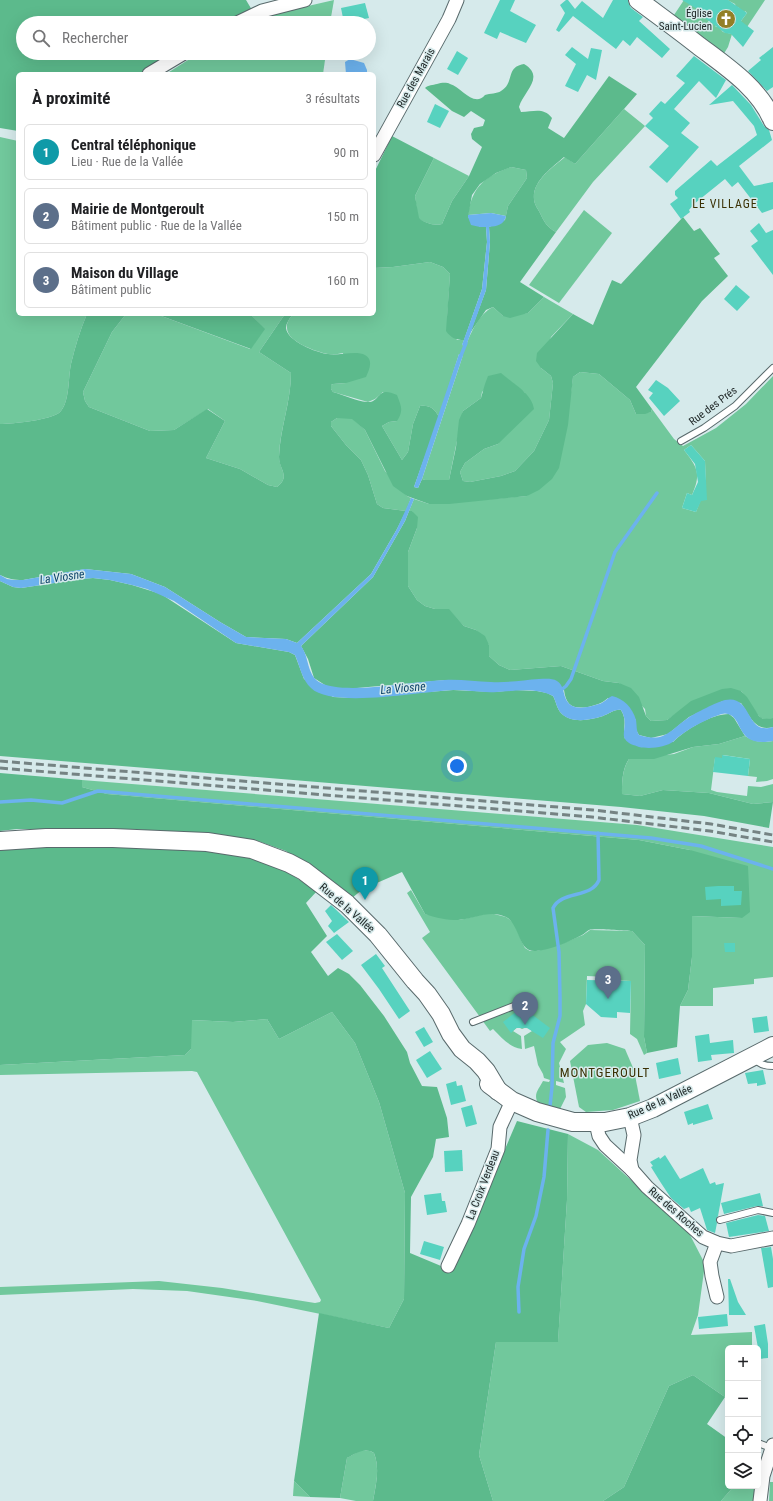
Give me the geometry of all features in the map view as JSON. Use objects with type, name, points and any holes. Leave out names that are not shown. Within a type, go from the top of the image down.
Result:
[{"type":"main road","points":[[638,0],[724,64],[748,85],[768,109],[773,122]]},
{"type":"main road","name":"Rue de la Vallée","points":[[0,841],[46,838],[114,838],[207,842],[252,850],[282,860],[304,872],[347,904],[382,939],[427,994],[441,1014],[451,1034],[462,1049],[477,1061],[505,1096],[526,1108],[557,1118],[573,1122],[596,1123],[630,1117],[669,1100],[773,1046]]},
{"type":"street","points":[[252,16],[262,11],[305,0]]},
{"type":"street","name":"Rue des Marais","points":[[376,151],[449,19],[457,0]]},
{"type":"street","points":[[153,72],[173,60]]},
{"type":"street","name":"La Croix Verdeau","points":[[448,1266],[465,1230],[498,1149],[505,1096]]},
{"type":"street","points":[[630,1117],[634,1135],[630,1160],[632,1170]]},
{"type":"street","name":"Rue des Roches","points":[[596,1123],[597,1132],[601,1141],[632,1170],[647,1187],[697,1232],[717,1244],[731,1246],[773,1238]]},
{"type":"street","points":[[717,1244],[710,1262],[717,1297]]},
{"type":"street","points":[[760,1501],[763,1476],[772,1446]]},
{"type":"lane","name":"Rue des Prés","points":[[681,441],[704,428],[735,406],[773,368]]},
{"type":"lane","points":[[473,1022],[514,1006]]},
{"type":"lane","points":[[751,1057],[758,1063],[765,1066],[773,1066]]},
{"type":"lane","points":[[720,1220],[758,1210],[773,1213]]},
{"type":"lane","points":[[761,1444],[772,1446]]},
{"type":"green space","points":[[0,0],[246,0],[252,10],[242,16],[16,16],[16,60],[171,60],[151,72],[16,72],[16,131],[0,128]]},
{"type":"green space","points":[[334,0],[331,16],[265,16]]},
{"type":"green space","points":[[684,0],[699,9],[697,12],[711,17],[708,22],[710,23],[711,21],[723,32],[732,34],[728,47],[723,55],[672,18]]},
{"type":"green space","points":[[727,0],[765,0],[745,30],[738,25],[747,13],[745,11],[744,13],[738,8],[739,7],[736,7],[735,4]]},
{"type":"green space","points":[[188,60],[325,60],[323,72],[169,72]]},
{"type":"green space","points":[[524,64],[533,74],[531,85],[519,107],[521,112],[545,112],[552,118],[548,128],[564,138],[609,76],[637,94],[575,164],[564,157],[544,175],[536,186],[534,192],[535,205],[546,224],[556,232],[520,282],[544,297],[528,313],[510,318],[503,316],[493,307],[486,310],[470,333],[486,290],[490,242],[489,227],[505,220],[508,206],[527,178],[526,170],[511,167],[496,173],[480,184],[472,195],[468,217],[480,227],[486,227],[487,242],[482,289],[464,340],[456,339],[446,331],[450,274],[443,267],[430,262],[376,268],[376,169],[392,136],[434,158],[415,196],[419,218],[430,224],[442,224],[452,201],[469,176],[482,147],[472,139],[471,134],[474,128],[483,126],[485,120],[471,111],[464,117],[452,111],[425,88],[431,85],[447,83],[472,98],[481,98],[485,95],[499,92],[505,88],[514,68]]},
{"type":"green space","points":[[624,109],[645,126],[593,182],[556,232],[548,227],[535,203],[534,192],[536,186],[549,170],[565,157],[575,164]]},
{"type":"green space","points":[[0,137],[16,141],[16,316],[86,316],[80,332],[70,369],[66,402],[60,412],[56,415],[41,419],[0,424]]},
{"type":"green space","points":[[434,158],[469,176],[452,201],[442,224],[439,225],[430,224],[418,218],[415,196]]},
{"type":"green space","points":[[511,167],[526,170],[527,178],[508,206],[506,216],[491,213],[468,215],[470,205],[477,189],[487,178]]},
{"type":"green space","points":[[584,210],[612,233],[559,303],[529,285]]},
{"type":"green space","points":[[683,217],[694,231],[700,228],[720,254],[714,258],[728,276],[702,301],[636,387],[652,409],[651,412],[636,414],[630,400],[599,374],[580,372],[573,377],[568,425],[559,468],[552,479],[539,490],[527,496],[449,504],[429,504],[407,496],[393,486],[365,430],[352,419],[337,418],[331,422],[331,426],[346,445],[361,460],[368,475],[377,504],[383,508],[406,511],[371,574],[297,643],[286,639],[246,637],[165,587],[131,574],[85,569],[23,580],[11,579],[0,575],[0,424],[41,419],[56,415],[60,412],[66,402],[70,369],[80,332],[86,316],[124,316],[112,332],[83,392],[85,401],[89,407],[150,431],[174,430],[207,409],[225,421],[206,458],[240,469],[268,485],[277,487],[283,480],[284,476],[279,462],[279,457],[281,436],[291,384],[291,373],[259,352],[284,316],[292,316],[286,328],[291,337],[303,346],[323,353],[357,353],[368,357],[370,365],[366,377],[346,383],[333,384],[331,385],[331,389],[333,392],[367,402],[375,400],[385,392],[390,392],[397,395],[400,402],[401,414],[397,421],[389,422],[382,426],[402,460],[408,452],[413,424],[420,406],[429,407],[435,411],[439,417],[414,487],[418,488],[422,479],[449,480],[456,447],[459,420],[463,411],[481,398],[488,376],[501,373],[526,393],[530,398],[534,409],[498,444],[484,449],[465,463],[460,472],[463,481],[470,482],[501,476],[515,471],[534,451],[549,420],[553,383],[551,376],[541,368],[536,361],[537,353],[573,314],[593,325],[612,280],[621,284]]},
{"type":"green space","points":[[430,262],[443,267],[450,274],[447,322],[457,340],[464,340],[462,345],[466,346],[470,335],[480,319],[493,307],[503,316],[528,313],[544,297],[573,314],[551,337],[541,368],[551,376],[553,383],[549,420],[534,451],[515,471],[501,476],[470,482],[463,481],[460,472],[465,463],[484,449],[498,444],[525,393],[501,374],[482,392],[481,398],[463,411],[449,480],[425,480],[422,479],[463,355],[459,354],[439,417],[431,408],[420,406],[413,424],[408,452],[402,460],[382,426],[389,422],[397,421],[383,392],[375,399],[368,402],[333,392],[331,385],[346,383],[343,353],[330,354],[303,346],[288,333],[287,324],[292,316],[376,316],[376,268]]},
{"type":"green space","points":[[124,316],[161,316],[250,349],[264,329],[252,316],[284,316],[259,352],[291,373],[291,384],[281,435],[279,456],[279,461],[284,476],[281,483],[277,487],[268,485],[240,469],[206,458],[225,421],[208,409],[174,430],[150,431],[89,407],[85,401],[83,392],[112,332]]},
{"type":"green space","points":[[161,316],[252,316],[265,329],[251,349]]},
{"type":"green space","points":[[580,372],[599,374],[630,400],[636,414],[651,412],[652,409],[674,439],[683,446],[716,428],[746,404],[773,376],[773,718],[761,718],[741,691],[677,713],[667,720],[651,721],[646,716],[645,709],[619,683],[603,681],[561,666],[510,670],[499,665],[489,656],[489,645],[476,630],[464,626],[449,610],[435,609],[425,606],[417,600],[408,586],[408,552],[417,528],[412,511],[409,511],[414,499],[429,504],[527,496],[571,392],[573,377]],"holes":[[[691,445],[705,461],[706,486],[696,512],[682,508],[687,493],[692,495],[697,482],[697,471],[684,450]]]},
{"type":"green space","points":[[337,418],[352,418],[365,430],[385,471],[407,496],[411,498],[406,511],[383,508],[377,504],[368,475],[361,460],[346,445],[331,426],[331,422]]},
{"type":"green space","points":[[409,511],[412,511],[418,517],[417,528],[408,552],[408,586],[417,600],[425,606],[435,609],[449,609],[464,626],[476,630],[485,636],[489,645],[489,656],[499,665],[510,670],[561,666],[603,681],[619,683],[631,688],[639,697],[646,716],[651,721],[667,720],[691,701],[722,689],[731,688],[741,691],[747,697],[759,716],[763,719],[773,718],[773,727],[767,728],[757,725],[750,718],[741,703],[723,701],[689,717],[668,734],[651,738],[639,735],[636,730],[636,720],[608,698],[596,705],[588,707],[574,707],[566,700],[564,690],[446,680],[346,689],[328,687],[314,678],[308,659],[301,646],[373,577],[405,521]]},
{"type":"green space","points":[[93,578],[132,585],[161,594],[236,643],[289,652],[295,655],[304,679],[333,697],[353,698],[453,690],[495,692],[515,690],[537,691],[553,696],[561,713],[570,719],[593,719],[621,710],[625,722],[625,739],[673,742],[684,733],[707,720],[729,714],[734,718],[745,736],[719,744],[693,747],[654,759],[629,759],[622,780],[622,794],[640,796],[663,790],[709,793],[753,804],[773,802],[769,828],[704,816],[621,807],[0,756],[0,581],[13,587],[21,588]]},
{"type":"green space","points":[[745,736],[759,742],[773,741],[773,779],[756,782],[757,777],[748,776],[750,759],[723,755],[722,758],[715,758],[711,790],[747,796],[748,786],[761,787],[773,784],[773,802],[753,804],[709,793],[663,790],[640,796],[622,794],[622,781],[629,759],[674,754],[693,747],[719,744]]},
{"type":"green space","points":[[0,773],[82,780],[82,787],[107,794],[639,840],[690,850],[748,866],[750,912],[742,918],[692,916],[692,957],[688,990],[680,1006],[677,1047],[647,1053],[644,1037],[645,945],[632,931],[592,929],[565,943],[536,951],[526,948],[511,921],[500,915],[488,914],[458,920],[449,920],[425,914],[402,872],[363,889],[352,898],[286,851],[258,841],[205,833],[125,829],[17,829],[0,831]]},
{"type":"green space","points":[[82,780],[637,825],[773,847],[773,977],[754,979],[754,984],[713,988],[713,1006],[680,1006],[688,990],[692,957],[692,916],[742,918],[690,850],[639,840],[107,794],[82,787]]},
{"type":"green space","points":[[65,845],[209,849],[242,854],[273,863],[317,891],[306,903],[327,936],[311,952],[328,976],[338,968],[349,974],[360,985],[384,1016],[407,1052],[410,1063],[422,1086],[437,1087],[447,1118],[449,1137],[436,1139],[433,1157],[411,1197],[410,1253],[453,1271],[517,1121],[568,1134],[567,1200],[558,1342],[496,1342],[479,1455],[493,1501],[373,1501],[377,1477],[377,1465],[374,1453],[370,1451],[360,1451],[347,1458],[340,1498],[310,1497],[294,1481],[319,1313],[389,1328],[404,1299],[405,1193],[379,1102],[355,1043],[332,1012],[279,1039],[267,1019],[233,1022],[192,1020],[191,1049],[185,1055],[0,1065],[0,848]]},
{"type":"green space","points":[[411,890],[425,914],[460,920],[484,914],[494,914],[506,917],[514,923],[525,948],[530,951],[537,951],[561,944],[583,935],[590,930],[632,931],[645,945],[644,1037],[647,1053],[644,1055],[637,1039],[630,1034],[631,981],[609,980],[608,977],[587,976],[586,1004],[583,1011],[585,1025],[560,1042],[566,1049],[559,1063],[564,1083],[556,1081],[556,1085],[565,1088],[566,1097],[560,1109],[539,1104],[536,1098],[537,1092],[543,1081],[549,1082],[550,1080],[544,1078],[538,1065],[534,1046],[525,1049],[524,1036],[532,1031],[527,1027],[522,1029],[518,1027],[513,1031],[521,1036],[522,1049],[517,1048],[509,1044],[493,1029],[490,1031],[482,1020],[520,1009],[516,1005],[480,1017],[422,938],[430,932],[407,893]]},
{"type":"green space","points":[[332,1012],[355,1043],[379,1102],[405,1193],[404,1299],[389,1328],[257,1301],[187,1291],[133,1289],[0,1295],[0,1287],[159,1281],[222,1288],[315,1303],[320,1302],[321,1300],[197,1072],[0,1075],[0,1065],[185,1055],[191,1049],[191,1020],[233,1022],[267,1019],[279,1039]]},
{"type":"green space","points":[[607,1043],[625,1049],[634,1070],[640,1101],[613,1110],[586,1112],[579,1107],[570,1061],[588,1045]]},
{"type":"green space","points":[[568,1134],[598,1150],[689,1233],[705,1264],[698,1315],[691,1335],[752,1332],[752,1345],[725,1345],[725,1397],[693,1375],[669,1386],[624,1487],[603,1501],[493,1501],[479,1455],[496,1342],[558,1341],[567,1200]]},
{"type":"green space","points":[[693,1375],[725,1397],[707,1424],[725,1437],[725,1489],[731,1489],[721,1501],[603,1501],[624,1487],[669,1386]]},
{"type":"green space","points":[[361,1450],[374,1453],[376,1459],[377,1477],[373,1501],[356,1501],[340,1498],[347,1458]]},
{"type":"green space","points":[[294,1481],[310,1497],[293,1496]]},
{"type":"green space","points":[[770,1482],[773,1482],[773,1501],[769,1501]]},
{"type":"green space","points":[[731,1489],[756,1489],[756,1501],[721,1501]]},
{"type":"water","points":[[354,60],[364,63],[367,72],[346,72],[345,62]]},
{"type":"water","points":[[491,213],[506,216],[502,223],[489,227],[490,242],[486,290],[466,346],[462,345],[482,289],[487,242],[486,227],[471,225],[468,215]]},
{"type":"water","points":[[459,354],[463,355],[422,479],[418,488],[414,487]]},
{"type":"water","name":"La Viosne","points":[[411,498],[414,499],[405,521],[373,577],[301,646],[306,655],[312,675],[319,682],[330,686],[344,688],[361,688],[445,680],[509,682],[551,679],[555,680],[562,686],[567,702],[575,707],[579,708],[602,703],[612,696],[620,699],[627,704],[632,711],[636,720],[639,735],[655,738],[661,737],[688,718],[706,708],[725,700],[734,700],[745,708],[758,726],[764,728],[773,727],[773,741],[761,742],[746,737],[733,717],[724,713],[696,725],[674,741],[662,747],[639,747],[626,741],[624,737],[625,723],[621,710],[593,719],[570,719],[560,711],[553,696],[540,691],[518,690],[491,692],[454,690],[358,698],[338,697],[322,694],[308,685],[303,677],[295,655],[289,652],[236,643],[174,601],[147,589],[110,580],[93,578],[21,588],[13,587],[0,581],[0,575],[7,579],[23,580],[85,569],[131,574],[165,587],[246,637],[286,639],[297,643],[371,574],[397,529]]},
{"type":"building","points":[[500,0],[515,0],[510,11],[536,25],[526,43],[500,32],[497,39],[484,33]]},
{"type":"building","points":[[568,0],[575,9],[582,1],[603,18],[613,0],[628,0],[631,8],[643,17],[639,21],[670,49],[662,58],[637,37],[630,46],[623,40],[616,49],[573,16],[559,32],[556,30],[565,13],[560,5]]},
{"type":"building","name":"Église Saint-Lucien","points":[[682,0],[728,0],[747,13],[741,21],[754,31],[743,47],[731,34],[725,33],[697,12],[699,10]]},
{"type":"building","points":[[365,3],[368,16],[343,16],[341,8]]},
{"type":"building","points":[[572,47],[588,59],[591,48],[602,50],[596,80],[587,75],[578,92],[565,86],[576,64],[565,55]]},
{"type":"building","points":[[773,47],[773,87],[767,91],[748,71],[761,60],[759,58]]},
{"type":"building","points":[[457,51],[468,58],[458,75],[447,69]]},
{"type":"building","points":[[694,56],[726,80],[716,98],[699,81],[674,109],[690,123],[681,133],[699,147],[667,183],[649,167],[669,146],[645,126],[653,118],[649,114],[661,101],[665,104],[685,83],[676,76]]},
{"type":"building","points":[[732,85],[751,105],[764,126],[769,130],[772,140],[739,166],[754,186],[773,182],[773,209],[762,213],[738,182],[732,187],[725,179],[694,204],[689,210],[690,212],[681,219],[670,204],[678,198],[675,195],[675,191],[711,160],[717,166],[757,135],[754,126],[733,101],[709,105]]},
{"type":"building","points":[[435,104],[449,111],[440,128],[427,122]]},
{"type":"building","points":[[759,223],[766,233],[773,230],[773,275],[751,246],[758,241],[750,231]]},
{"type":"building","points":[[736,285],[750,297],[737,311],[724,299]]},
{"type":"building","points":[[656,380],[668,388],[680,401],[664,416],[649,398],[653,393],[648,390]]},
{"type":"building","points":[[691,445],[705,461],[707,500],[701,501],[696,512],[682,508],[687,493],[692,495],[698,482],[695,464],[684,450]]},
{"type":"building","points":[[722,755],[750,759],[748,776],[713,772],[715,757],[722,758]]},
{"type":"building","points":[[734,886],[734,891],[742,891],[741,905],[721,906],[721,899],[706,900],[705,887]]},
{"type":"building","points":[[331,905],[349,922],[334,933],[328,926],[332,921],[325,911]]},
{"type":"building","points":[[337,934],[353,951],[342,960],[326,942]]},
{"type":"building","points":[[724,943],[735,943],[735,952],[725,952]]},
{"type":"building","points":[[376,954],[385,966],[382,968],[410,1011],[399,1019],[361,965]]},
{"type":"building","points":[[587,980],[631,981],[630,1013],[617,1012],[617,1018],[601,1017],[586,1004]]},
{"type":"building","points":[[522,1007],[550,1028],[543,1038],[527,1028],[516,1028],[511,1033],[503,1022]]},
{"type":"building","points":[[767,1016],[769,1031],[754,1033],[752,1018]]},
{"type":"building","points":[[424,1027],[433,1042],[424,1047],[415,1032]]},
{"type":"building","points":[[709,1034],[710,1043],[733,1040],[734,1053],[711,1055],[712,1060],[698,1062],[695,1036]]},
{"type":"building","points":[[430,1051],[442,1069],[427,1078],[416,1060]]},
{"type":"building","points":[[678,1058],[681,1074],[659,1079],[656,1063]]},
{"type":"building","points":[[763,1070],[766,1084],[757,1086],[757,1083],[748,1084],[745,1073]]},
{"type":"building","points":[[456,1081],[457,1086],[462,1085],[466,1101],[451,1105],[446,1084]]},
{"type":"building","points":[[708,1104],[713,1119],[688,1125],[684,1112]]},
{"type":"building","points":[[472,1105],[477,1124],[466,1127],[461,1108]]},
{"type":"building","points":[[462,1150],[463,1171],[445,1172],[444,1151]]},
{"type":"building","points":[[665,1155],[680,1179],[703,1168],[710,1184],[715,1182],[716,1185],[724,1183],[718,1216],[716,1219],[717,1223],[715,1233],[707,1230],[700,1208],[691,1212],[689,1207],[684,1209],[671,1198],[661,1183],[651,1167],[653,1166],[650,1162],[659,1157],[660,1159]]},
{"type":"building","points":[[441,1193],[442,1201],[445,1201],[447,1212],[427,1215],[424,1195]]},
{"type":"building","points":[[760,1193],[763,1206],[757,1206],[724,1214],[721,1203]]},
{"type":"building","points":[[758,1215],[765,1216],[769,1231],[729,1237],[726,1223]]},
{"type":"building","points":[[424,1241],[444,1247],[440,1260],[420,1254]]},
{"type":"building","points":[[771,1247],[773,1259],[773,1287],[768,1288],[761,1248]]},
{"type":"building","points":[[728,1279],[730,1279],[738,1302],[746,1315],[729,1315]]},
{"type":"building","points":[[727,1314],[728,1326],[699,1329],[698,1317]]},
{"type":"building","points":[[765,1324],[768,1344],[768,1358],[761,1359],[761,1345],[757,1345],[754,1326]]},
{"type":"waterway","points":[[460,358],[466,343]]},
{"type":"waterway","points":[[560,691],[571,679],[615,552],[657,493]]},
{"type":"waterway","points":[[0,802],[31,800],[62,803],[98,791],[651,838],[701,846],[773,869]]},
{"type":"waterway","points":[[550,1106],[553,1043],[560,1016],[559,952],[553,908],[557,902],[569,896],[590,890],[599,880],[598,833]]},
{"type":"waterway","points":[[519,1312],[518,1287],[524,1249],[536,1216],[544,1177],[548,1130]]},
{"type":"railway","points":[[0,761],[593,810],[711,824],[773,835]]},
{"type":"railway","points":[[0,768],[592,817],[710,831],[773,842]]},
{"type":"place","name":"Église Saint-Lucien","points":[[726,19]]},
{"type":"place","name":"Central téléphonique","points":[[365,900]]},
{"type":"place","name":"Maison du Village","points":[[608,999]]},
{"type":"place","name":"Mairie de Montgeroult","points":[[525,1025]]},
{"type":"district","name":"LE VILLAGE","points":[[725,204]]},
{"type":"district","name":"MONTGEROULT","points":[[605,1072]]}]
